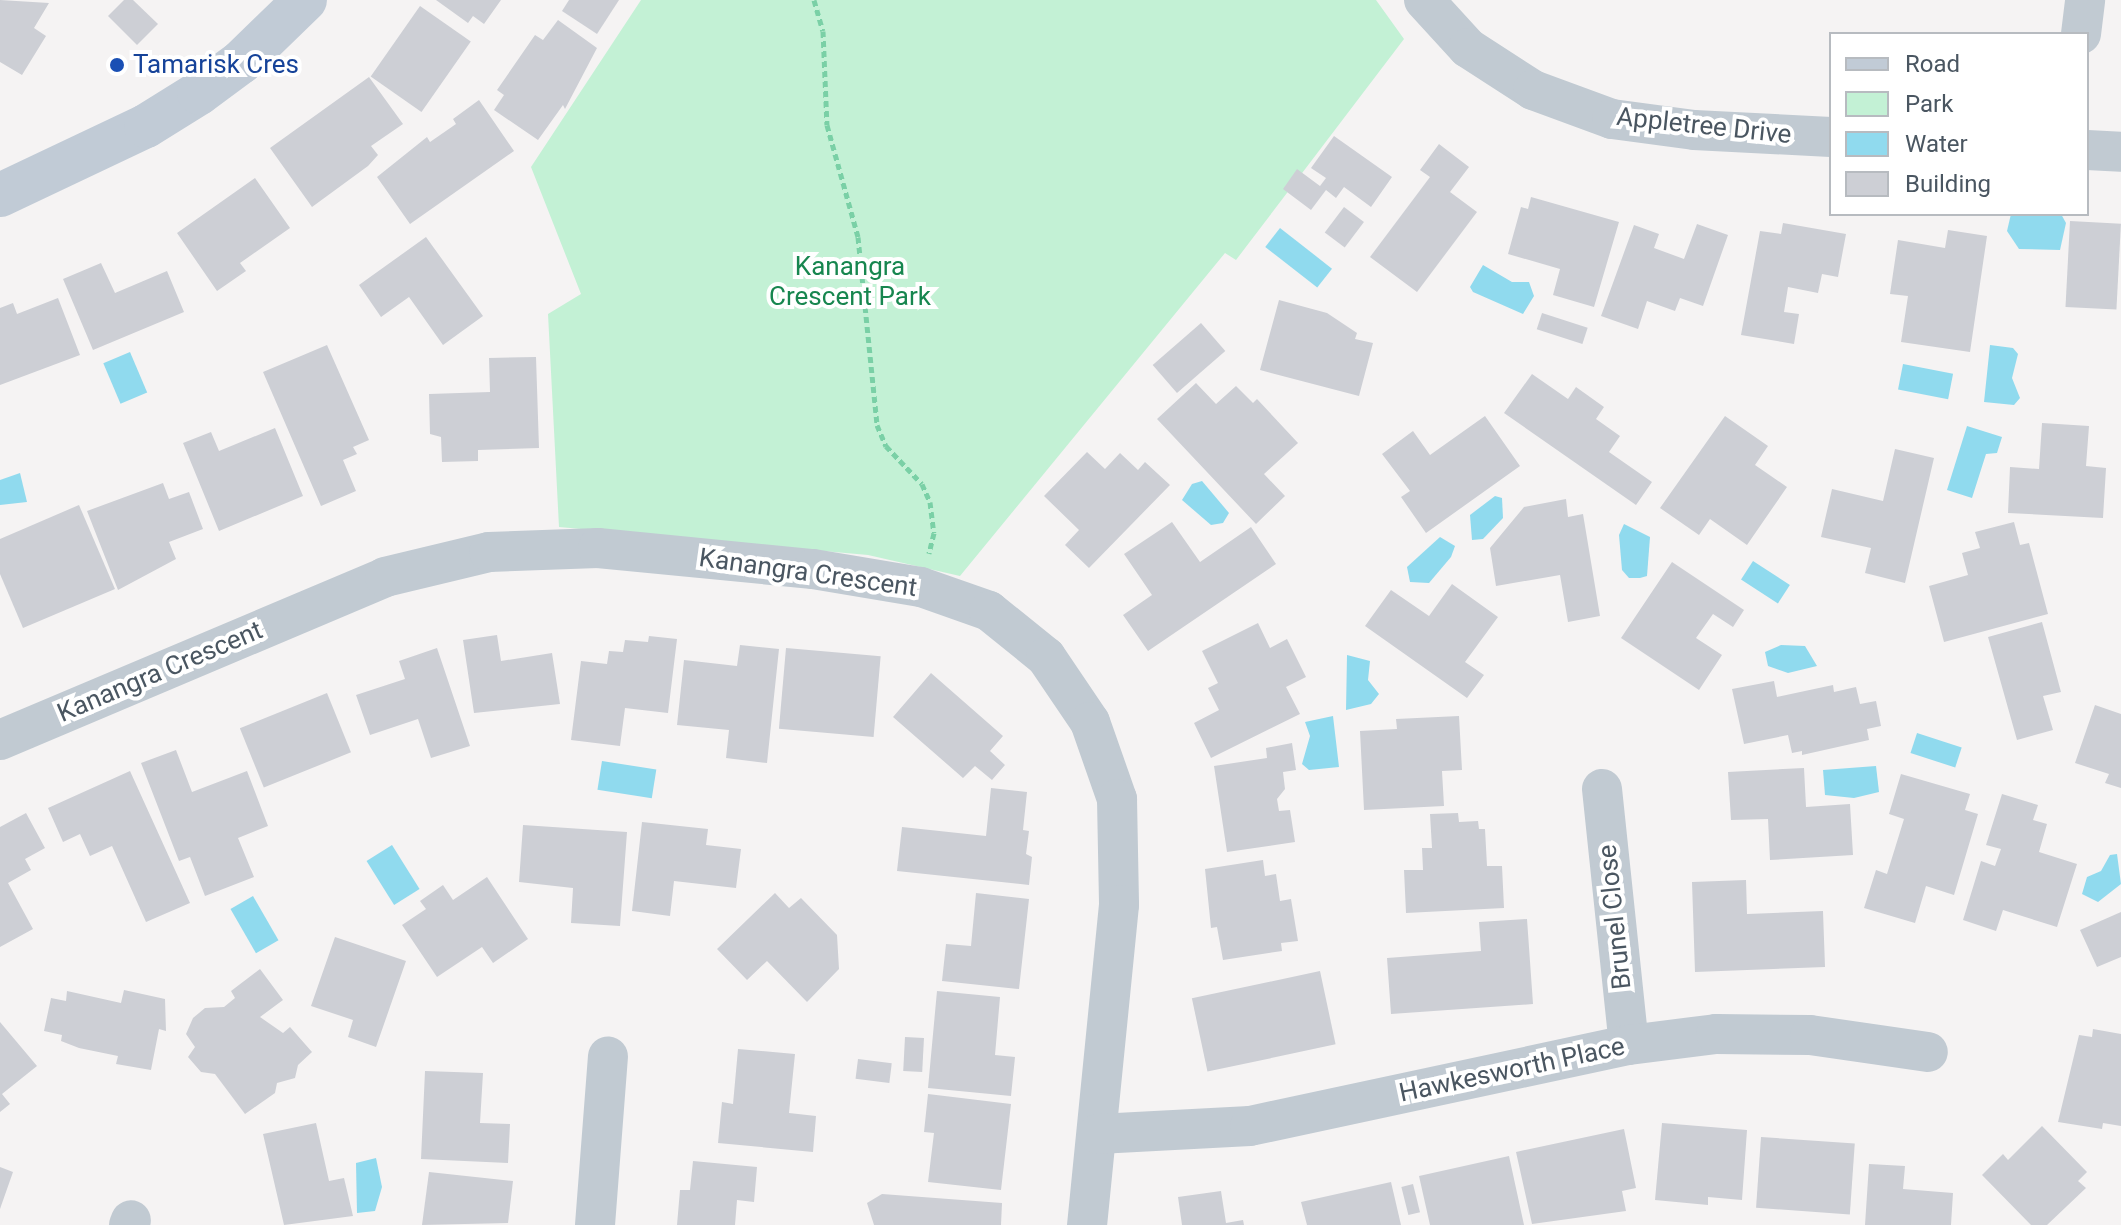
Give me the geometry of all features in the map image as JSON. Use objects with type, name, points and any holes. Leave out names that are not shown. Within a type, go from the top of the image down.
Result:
[{"type":"main road","points":[[0,195],[146,126],[199,93],[241,62],[305,0]]},
{"type":"street","name":"Appletree Drive","points":[[1424,0],[1468,48],[1533,90],[1612,119],[1694,130],[1829,137]]},
{"type":"street","points":[[2081,32],[2085,0]]},
{"type":"street","points":[[2089,150],[2121,152]]},
{"type":"street","name":"Kanangra Crescent","points":[[0,740],[385,577],[489,552],[598,548],[813,569],[921,587],[989,611],[1046,657],[1090,722],[1117,799],[1119,905],[1087,1225]]},
{"type":"street","name":"Brunel Close","points":[[1602,789],[1629,1045]]},
{"type":"street","name":"Hawkesworth Place","points":[[1098,1134],[1250,1126],[1629,1045],[1716,1034],[1810,1035],[1928,1052]]},
{"type":"street","points":[[595,1225],[608,1057]]},
{"type":"path","points":[[814,0],[823,31],[827,125],[856,222],[877,425],[886,446],[922,484],[930,502],[934,533],[921,587]]},
{"type":"green space","name":"Kanangra Crescent Park","points":[[641,0],[1376,0],[1404,39],[1236,260],[1225,253],[960,576],[868,555],[559,527],[548,314],[581,294],[531,167]]},
{"type":"water","points":[[2011,216],[2062,216],[2066,223],[2060,250],[2019,249],[2007,231]]},
{"type":"water","points":[[1280,228],[1332,269],[1317,288],[1265,247]]},
{"type":"water","points":[[1483,265],[1512,282],[1529,282],[1534,296],[1523,314],[1473,292],[1470,287]]},
{"type":"water","points":[[1990,345],[2013,348],[2018,354],[2012,378],[2020,398],[2014,405],[1984,402]]},
{"type":"water","points":[[130,352],[147,393],[120,404],[103,363]]},
{"type":"water","points":[[1903,364],[1953,374],[1948,399],[1898,390]]},
{"type":"water","points":[[1967,426],[2002,437],[1997,453],[1986,454],[1972,498],[1947,490]]},
{"type":"water","points":[[20,473],[27,502],[0,505],[0,480]]},
{"type":"water","points":[[1202,481],[1229,513],[1223,523],[1211,525],[1182,500],[1192,484]]},
{"type":"water","points":[[1495,496],[1502,498],[1503,518],[1483,539],[1472,540],[1470,515]]},
{"type":"water","points":[[1624,524],[1650,537],[1647,576],[1629,578],[1622,570],[1619,535]]},
{"type":"water","points":[[1440,537],[1455,546],[1451,557],[1429,583],[1410,582],[1407,567]]},
{"type":"water","points":[[1753,561],[1790,585],[1778,603],[1741,579]]},
{"type":"water","points":[[1781,645],[1805,646],[1817,666],[1788,673],[1768,666],[1765,652]]},
{"type":"water","points":[[1347,655],[1370,661],[1368,680],[1379,694],[1371,704],[1346,710]]},
{"type":"water","points":[[1333,716],[1339,767],[1309,770],[1302,764],[1310,736],[1305,722]]},
{"type":"water","points":[[1917,733],[1962,748],[1955,767],[1911,753]]},
{"type":"water","points":[[602,761],[656,770],[652,798],[597,790]]},
{"type":"water","points":[[1876,766],[1879,792],[1854,798],[1825,795],[1823,770]]},
{"type":"water","points":[[392,845],[420,889],[394,905],[367,861]]},
{"type":"water","points":[[2117,854],[2121,884],[2098,902],[2082,894],[2087,877],[2101,871],[2110,855]]},
{"type":"water","points":[[253,896],[278,940],[256,953],[230,909]]},
{"type":"water","points":[[376,1158],[382,1187],[375,1211],[357,1213],[356,1163]]},
{"type":"building","points":[[0,0],[49,3],[34,28],[46,36],[22,75],[0,62]]},
{"type":"building","points":[[124,0],[133,0],[158,24],[137,45],[108,16]]},
{"type":"building","points":[[436,0],[501,0],[484,24],[473,16],[468,23]]},
{"type":"building","points":[[569,0],[619,0],[597,34],[562,11]]},
{"type":"building","points":[[420,6],[471,42],[421,112],[371,76]]},
{"type":"building","points":[[558,20],[597,48],[565,109],[563,105],[538,140],[494,110],[504,95],[497,90],[535,35],[543,40]]},
{"type":"building","points":[[369,77],[403,124],[371,146],[378,155],[368,166],[312,207],[270,148]]},
{"type":"building","points":[[479,100],[514,151],[410,224],[377,177],[427,137],[430,142],[456,124],[453,119]]},
{"type":"building","points":[[1334,136],[1392,177],[1371,207],[1344,187],[1336,198],[1326,190],[1311,210],[1283,189],[1297,169],[1320,186],[1326,178],[1311,168]]},
{"type":"building","points":[[1439,144],[1469,167],[1450,192],[1477,212],[1417,292],[1370,257],[1430,177],[1420,170]]},
{"type":"building","points":[[255,178],[290,228],[240,263],[246,271],[217,291],[177,233]]},
{"type":"building","points":[[1531,197],[1619,222],[1594,307],[1553,295],[1560,269],[1508,254],[1521,207],[1528,209]]},
{"type":"building","points":[[1344,207],[1364,222],[1345,248],[1325,233]]},
{"type":"building","points":[[2070,221],[2121,224],[2116,310],[2065,307]]},
{"type":"building","points":[[1783,223],[1846,234],[1838,277],[1822,274],[1818,293],[1788,287],[1784,312],[1799,314],[1794,344],[1741,335],[1760,231],[1781,234]]},
{"type":"building","points":[[1697,224],[1728,235],[1703,306],[1680,298],[1675,311],[1647,301],[1638,329],[1601,316],[1634,225],[1659,234],[1654,248],[1684,259]]},
{"type":"building","points":[[1948,230],[1987,236],[1970,352],[1901,342],[1908,296],[1890,294],[1898,240],[1945,248]]},
{"type":"building","points":[[426,237],[483,316],[443,345],[409,297],[381,317],[359,285]]},
{"type":"building","points":[[101,263],[115,293],[167,271],[184,312],[93,350],[63,279]]},
{"type":"building","points":[[58,298],[80,355],[0,385],[0,308],[13,303],[17,314]]},
{"type":"building","points":[[1279,300],[1327,313],[1357,333],[1355,339],[1373,343],[1359,396],[1260,370]]},
{"type":"building","points":[[1542,313],[1588,328],[1582,344],[1537,329]]},
{"type":"building","points":[[1201,323],[1225,351],[1177,393],[1153,365]]},
{"type":"building","points":[[327,345],[369,440],[353,447],[357,454],[343,460],[356,491],[321,506],[263,372]]},
{"type":"building","points":[[536,357],[539,448],[478,450],[478,461],[442,462],[441,437],[430,434],[429,394],[490,392],[489,358]]},
{"type":"building","points":[[1532,374],[1568,399],[1576,387],[1604,407],[1596,419],[1620,436],[1609,452],[1652,482],[1636,505],[1504,413]]},
{"type":"building","points":[[1196,383],[1216,404],[1236,386],[1253,403],[1257,399],[1298,443],[1264,474],[1285,496],[1256,524],[1157,419]]},
{"type":"building","points":[[1485,416],[1520,466],[1426,533],[1401,497],[1410,491],[1382,454],[1413,431],[1430,455]]},
{"type":"building","points":[[1725,416],[1768,446],[1755,465],[1787,487],[1747,545],[1710,519],[1699,535],[1660,508]]},
{"type":"building","points":[[2042,423],[2089,426],[2086,466],[2106,468],[2103,518],[2008,513],[2010,467],[2039,469]]},
{"type":"building","points":[[275,428],[303,496],[219,531],[183,443],[211,432],[219,451]]},
{"type":"building","points":[[1895,449],[1934,458],[1905,583],[1865,573],[1871,548],[1821,537],[1832,489],[1883,501]]},
{"type":"building","points":[[1087,452],[1105,469],[1120,453],[1138,470],[1145,462],[1170,485],[1089,568],[1065,545],[1079,530],[1044,496]]},
{"type":"building","points":[[163,483],[169,499],[189,492],[203,529],[169,542],[176,559],[118,590],[87,511]]},
{"type":"building","points":[[1566,499],[1568,517],[1583,514],[1600,616],[1568,622],[1560,575],[1496,586],[1490,548],[1524,507]]},
{"type":"building","points":[[79,505],[115,589],[23,628],[0,574],[0,539]]},
{"type":"building","points":[[1172,522],[1200,562],[1251,527],[1276,564],[1148,651],[1123,615],[1152,595],[1124,554]]},
{"type":"building","points":[[2014,522],[2020,545],[2029,543],[2048,614],[1944,642],[1929,586],[1968,575],[1962,553],[1980,548],[1975,532]]},
{"type":"building","points":[[1672,562],[1744,610],[1733,627],[1713,614],[1696,638],[1722,655],[1699,690],[1621,638]]},
{"type":"building","points":[[1452,584],[1498,617],[1465,662],[1484,675],[1467,698],[1365,626],[1391,590],[1429,616]]},
{"type":"building","points":[[2042,622],[2061,692],[2043,696],[2053,730],[2017,740],[1988,637]]},
{"type":"building","points":[[1258,623],[1270,648],[1287,639],[1306,677],[1286,687],[1300,714],[1211,758],[1194,723],[1219,710],[1208,688],[1218,683],[1202,651]]},
{"type":"building","points":[[497,635],[501,661],[552,653],[560,704],[474,713],[463,640]]},
{"type":"building","points":[[649,636],[677,639],[668,713],[625,708],[620,746],[571,740],[581,661],[607,664],[609,651],[623,652],[625,640],[648,642]]},
{"type":"building","points":[[740,645],[779,649],[767,763],[726,758],[729,730],[677,725],[684,660],[737,666]]},
{"type":"building","points":[[437,648],[470,746],[431,758],[418,719],[370,735],[356,695],[405,679],[399,661]]},
{"type":"building","points":[[786,648],[881,656],[874,737],[779,729]]},
{"type":"building","points":[[931,673],[1003,736],[990,751],[1005,765],[992,780],[975,766],[963,778],[893,717]]},
{"type":"building","points":[[1774,681],[1777,697],[1833,685],[1834,692],[1856,687],[1860,704],[1876,701],[1881,726],[1867,729],[1869,740],[1802,755],[1802,751],[1792,753],[1788,735],[1744,744],[1732,689]]},
{"type":"building","points":[[327,693],[351,752],[264,788],[240,728]]},
{"type":"building","points":[[2095,705],[2121,714],[2121,788],[2105,783],[2109,774],[2075,763]]},
{"type":"building","points":[[1459,716],[1462,770],[1442,771],[1444,806],[1364,810],[1360,731],[1397,729],[1396,719]]},
{"type":"building","points":[[1292,743],[1296,770],[1283,772],[1285,789],[1277,799],[1279,811],[1290,810],[1295,842],[1227,852],[1214,766],[1267,758],[1266,748]]},
{"type":"building","points":[[176,750],[192,792],[247,771],[268,826],[238,838],[254,877],[205,896],[190,857],[179,861],[141,763]]},
{"type":"building","points":[[1804,768],[1806,807],[1850,804],[1853,855],[1770,860],[1768,819],[1731,820],[1728,772]]},
{"type":"building","points":[[130,771],[190,903],[146,922],[112,846],[90,856],[80,834],[63,842],[48,808]]},
{"type":"building","points":[[1901,774],[1970,794],[1965,810],[1978,814],[1954,895],[1926,886],[1915,923],[1864,908],[1876,870],[1887,874],[1904,819],[1889,814]]},
{"type":"building","points":[[991,788],[1027,792],[1023,830],[1029,831],[1026,854],[1032,857],[1029,885],[897,871],[902,827],[986,836]]},
{"type":"building","points":[[2002,794],[2038,805],[2033,820],[2047,824],[2039,852],[2077,864],[2057,927],[2003,910],[1996,931],[1963,920],[1981,861],[1995,866],[2001,849],[1986,845]]},
{"type":"building","points":[[26,813],[45,848],[25,859],[31,870],[8,883],[33,929],[0,947],[0,827]]},
{"type":"building","points":[[1458,813],[1459,822],[1478,821],[1479,829],[1485,829],[1487,866],[1502,866],[1504,908],[1406,913],[1404,870],[1423,870],[1422,848],[1432,848],[1430,814]]},
{"type":"building","points":[[642,822],[708,829],[706,845],[741,849],[736,888],[674,881],[670,916],[632,911]]},
{"type":"building","points":[[523,825],[627,832],[620,926],[571,923],[573,888],[519,882]]},
{"type":"building","points":[[1263,860],[1265,876],[1276,874],[1280,901],[1291,899],[1298,941],[1281,943],[1282,951],[1223,960],[1217,927],[1211,928],[1205,869]]},
{"type":"building","points":[[487,877],[528,939],[493,963],[482,947],[437,977],[402,925],[426,909],[420,901],[443,885],[453,900]]},
{"type":"building","points":[[1746,880],[1747,914],[1823,911],[1825,967],[1695,972],[1692,882]]},
{"type":"building","points":[[775,893],[789,908],[801,898],[837,935],[839,969],[807,1002],[767,961],[747,980],[717,949]]},
{"type":"building","points":[[976,893],[1029,899],[1019,989],[942,981],[946,944],[971,946]]},
{"type":"building","points":[[2121,912],[2121,957],[2097,967],[2080,930]]},
{"type":"building","points":[[1527,919],[1533,1004],[1391,1014],[1387,958],[1481,951],[1479,922]]},
{"type":"building","points":[[335,937],[406,961],[376,1047],[348,1037],[353,1020],[311,1006]]},
{"type":"building","points":[[260,969],[283,1000],[260,1017],[283,1033],[290,1027],[312,1052],[298,1065],[295,1078],[277,1083],[275,1093],[245,1114],[215,1074],[201,1072],[188,1057],[195,1047],[186,1034],[193,1018],[205,1008],[224,1007],[235,998],[231,991]]},
{"type":"building","points":[[1320,971],[1336,1044],[1207,1072],[1192,998]]},
{"type":"building","points":[[124,990],[165,999],[166,1031],[159,1029],[151,1070],[116,1064],[118,1056],[79,1048],[61,1041],[62,1035],[44,1031],[51,998],[66,1001],[67,991],[121,1003]]},
{"type":"building","points":[[937,991],[1000,997],[995,1055],[1015,1057],[1011,1096],[928,1088]]},
{"type":"building","points":[[0,1022],[37,1066],[2,1094],[10,1104],[0,1112]]},
{"type":"building","points":[[2093,1029],[2121,1034],[2121,1126],[2103,1123],[2102,1129],[2058,1122],[2079,1035],[2092,1037]]},
{"type":"building","points":[[905,1037],[924,1038],[922,1072],[903,1071]]},
{"type":"building","points":[[738,1049],[795,1054],[789,1113],[816,1116],[813,1152],[718,1143],[722,1102],[733,1104]]},
{"type":"building","points":[[858,1059],[892,1063],[889,1083],[856,1079]]},
{"type":"building","points":[[425,1071],[483,1073],[480,1123],[510,1124],[508,1163],[421,1159]]},
{"type":"building","points":[[928,1094],[1011,1104],[1001,1190],[928,1182],[934,1133],[924,1132]]},
{"type":"building","points":[[316,1123],[329,1181],[344,1178],[353,1216],[284,1225],[263,1134]]},
{"type":"building","points":[[1662,1123],[1747,1130],[1742,1200],[1708,1197],[1708,1205],[1655,1200]]},
{"type":"building","points":[[2042,1126],[2087,1172],[2078,1181],[2086,1188],[2047,1225],[2031,1225],[1982,1175],[2003,1154],[2008,1160]]},
{"type":"building","points":[[1624,1129],[1636,1188],[1622,1191],[1626,1211],[1532,1224],[1516,1152]]},
{"type":"building","points":[[1761,1137],[1855,1144],[1850,1214],[1756,1208]]},
{"type":"building","points":[[1509,1156],[1524,1225],[1430,1225],[1419,1176]]},
{"type":"building","points":[[693,1161],[757,1167],[754,1202],[737,1200],[735,1225],[677,1225],[680,1190],[690,1190]]},
{"type":"building","points":[[1869,1164],[1905,1166],[1903,1189],[1953,1193],[1951,1225],[1865,1225]]},
{"type":"building","points":[[0,1167],[13,1172],[0,1209]]},
{"type":"building","points":[[429,1172],[513,1181],[508,1223],[422,1225]]},
{"type":"building","points":[[1391,1182],[1401,1225],[1307,1225],[1301,1202]]},
{"type":"building","points":[[1413,1184],[1420,1212],[1408,1215],[1401,1187]]},
{"type":"building","points":[[1221,1191],[1226,1223],[1243,1220],[1244,1225],[1182,1225],[1178,1197]]},
{"type":"building","points":[[882,1194],[1002,1203],[1001,1225],[874,1225],[867,1203]]},
{"type":"place","name":"Tamarisk Cres","points":[[117,65]]}]
